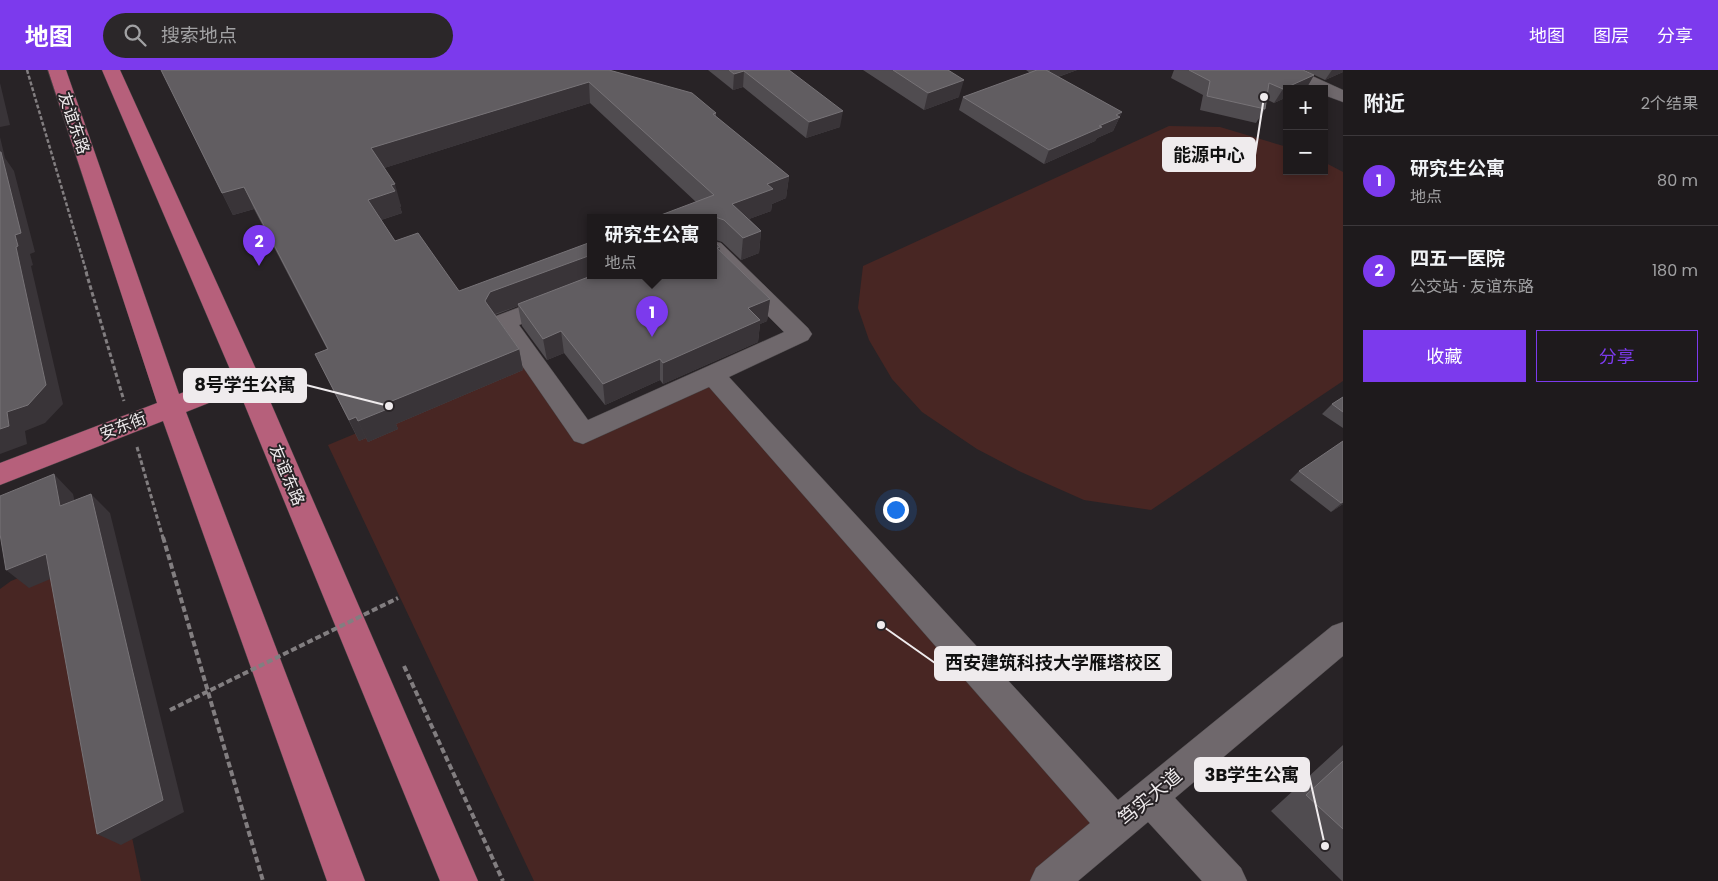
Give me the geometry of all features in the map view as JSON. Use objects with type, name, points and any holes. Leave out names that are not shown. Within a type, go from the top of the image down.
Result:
[{"type":"main road","name":"友谊东路","points":[[56,70],[171,407],[346,881]]},
{"type":"main road","name":"友谊东路","points":[[111,70],[247,378],[459,881]]},
{"type":"main road","name":"安东街","points":[[0,474],[247,378]]},
{"type":"street","points":[[1285,70],[1343,97]]},
{"type":"street","points":[[614,279],[504,322],[583,434],[800,334],[717,252]]},
{"type":"street","points":[[712,374],[1116,825]]},
{"type":"street","name":"笃实大道","points":[[1049,881],[1343,636]]},
{"type":"street","points":[[1149,798],[1228,881]]},
{"type":"path","points":[[27,70],[263,881]]},
{"type":"path","points":[[170,710],[398,598]]},
{"type":"shaded area","points":[[1169,126],[1220,127],[1283,146],[1283,175],[1328,175],[1328,164],[1343,172],[1343,381],[1151,510],[1084,500],[1021,472],[977,449],[922,412],[892,379],[869,340],[858,308],[863,266]]},
{"type":"shaded area","points":[[532,360],[583,434],[712,374],[1116,825],[1049,881],[534,881],[328,445]]},
{"type":"shaded area","points":[[74,555],[141,881],[0,881],[0,589],[11,581]]},
{"type":"building","points":[[161,70],[609,70],[692,93],[716,113],[713,114],[789,176],[767,184],[773,189],[732,204],[761,231],[743,238],[724,220],[717,218],[717,214],[664,214],[714,195],[589,82],[371,148],[395,184],[391,185],[395,191],[368,200],[395,241],[418,233],[459,291],[587,243],[587,256],[490,292],[485,301],[519,349],[387,403],[390,408],[358,421],[356,417],[349,420],[315,354],[328,349],[244,187],[222,193]]},
{"type":"building","points":[[729,70],[789,70],[843,111],[809,122],[744,71],[734,74]]},
{"type":"building","points":[[893,70],[948,70],[964,80],[928,93]]},
{"type":"building","points":[[1037,70],[1046,70],[1122,112],[1116,115],[1120,117],[1049,150],[963,97]]},
{"type":"building","points":[[1189,70],[1303,70],[1314,75],[1292,85],[1283,85],[1283,89],[1269,83],[1265,109],[1207,96],[1210,81]]},
{"type":"building","points":[[0,152],[21,233],[15,235],[18,246],[16,247],[46,385],[28,405],[7,412],[9,426],[0,429]]},
{"type":"building","points":[[717,248],[770,299],[748,308],[760,320],[663,363],[660,359],[603,384],[561,331],[543,339],[518,304],[587,278],[717,279]]},
{"type":"building","points":[[1343,397],[1343,412],[1332,404]]},
{"type":"building","points":[[1343,441],[1343,502],[1341,503],[1299,471]]},
{"type":"building","points":[[54,474],[60,506],[91,494],[163,800],[97,834],[46,554],[6,570],[0,534],[0,496]]},
{"type":"building","points":[[1343,761],[1343,829],[1306,795]]},
{"type":"place","name":"能源中心","points":[[1264,97]]},
{"type":"place","name":"四五一医院","points":[[259,266]]},
{"type":"place","name":"研究生公寓","points":[[652,337]]},
{"type":"place","name":"8号学生公寓","points":[[389,406]]},
{"type":"place","name":"西安建筑科技大学雁塔校区","points":[[881,625]]},
{"type":"place","name":"3B学生公寓","points":[[1325,846]]}]
